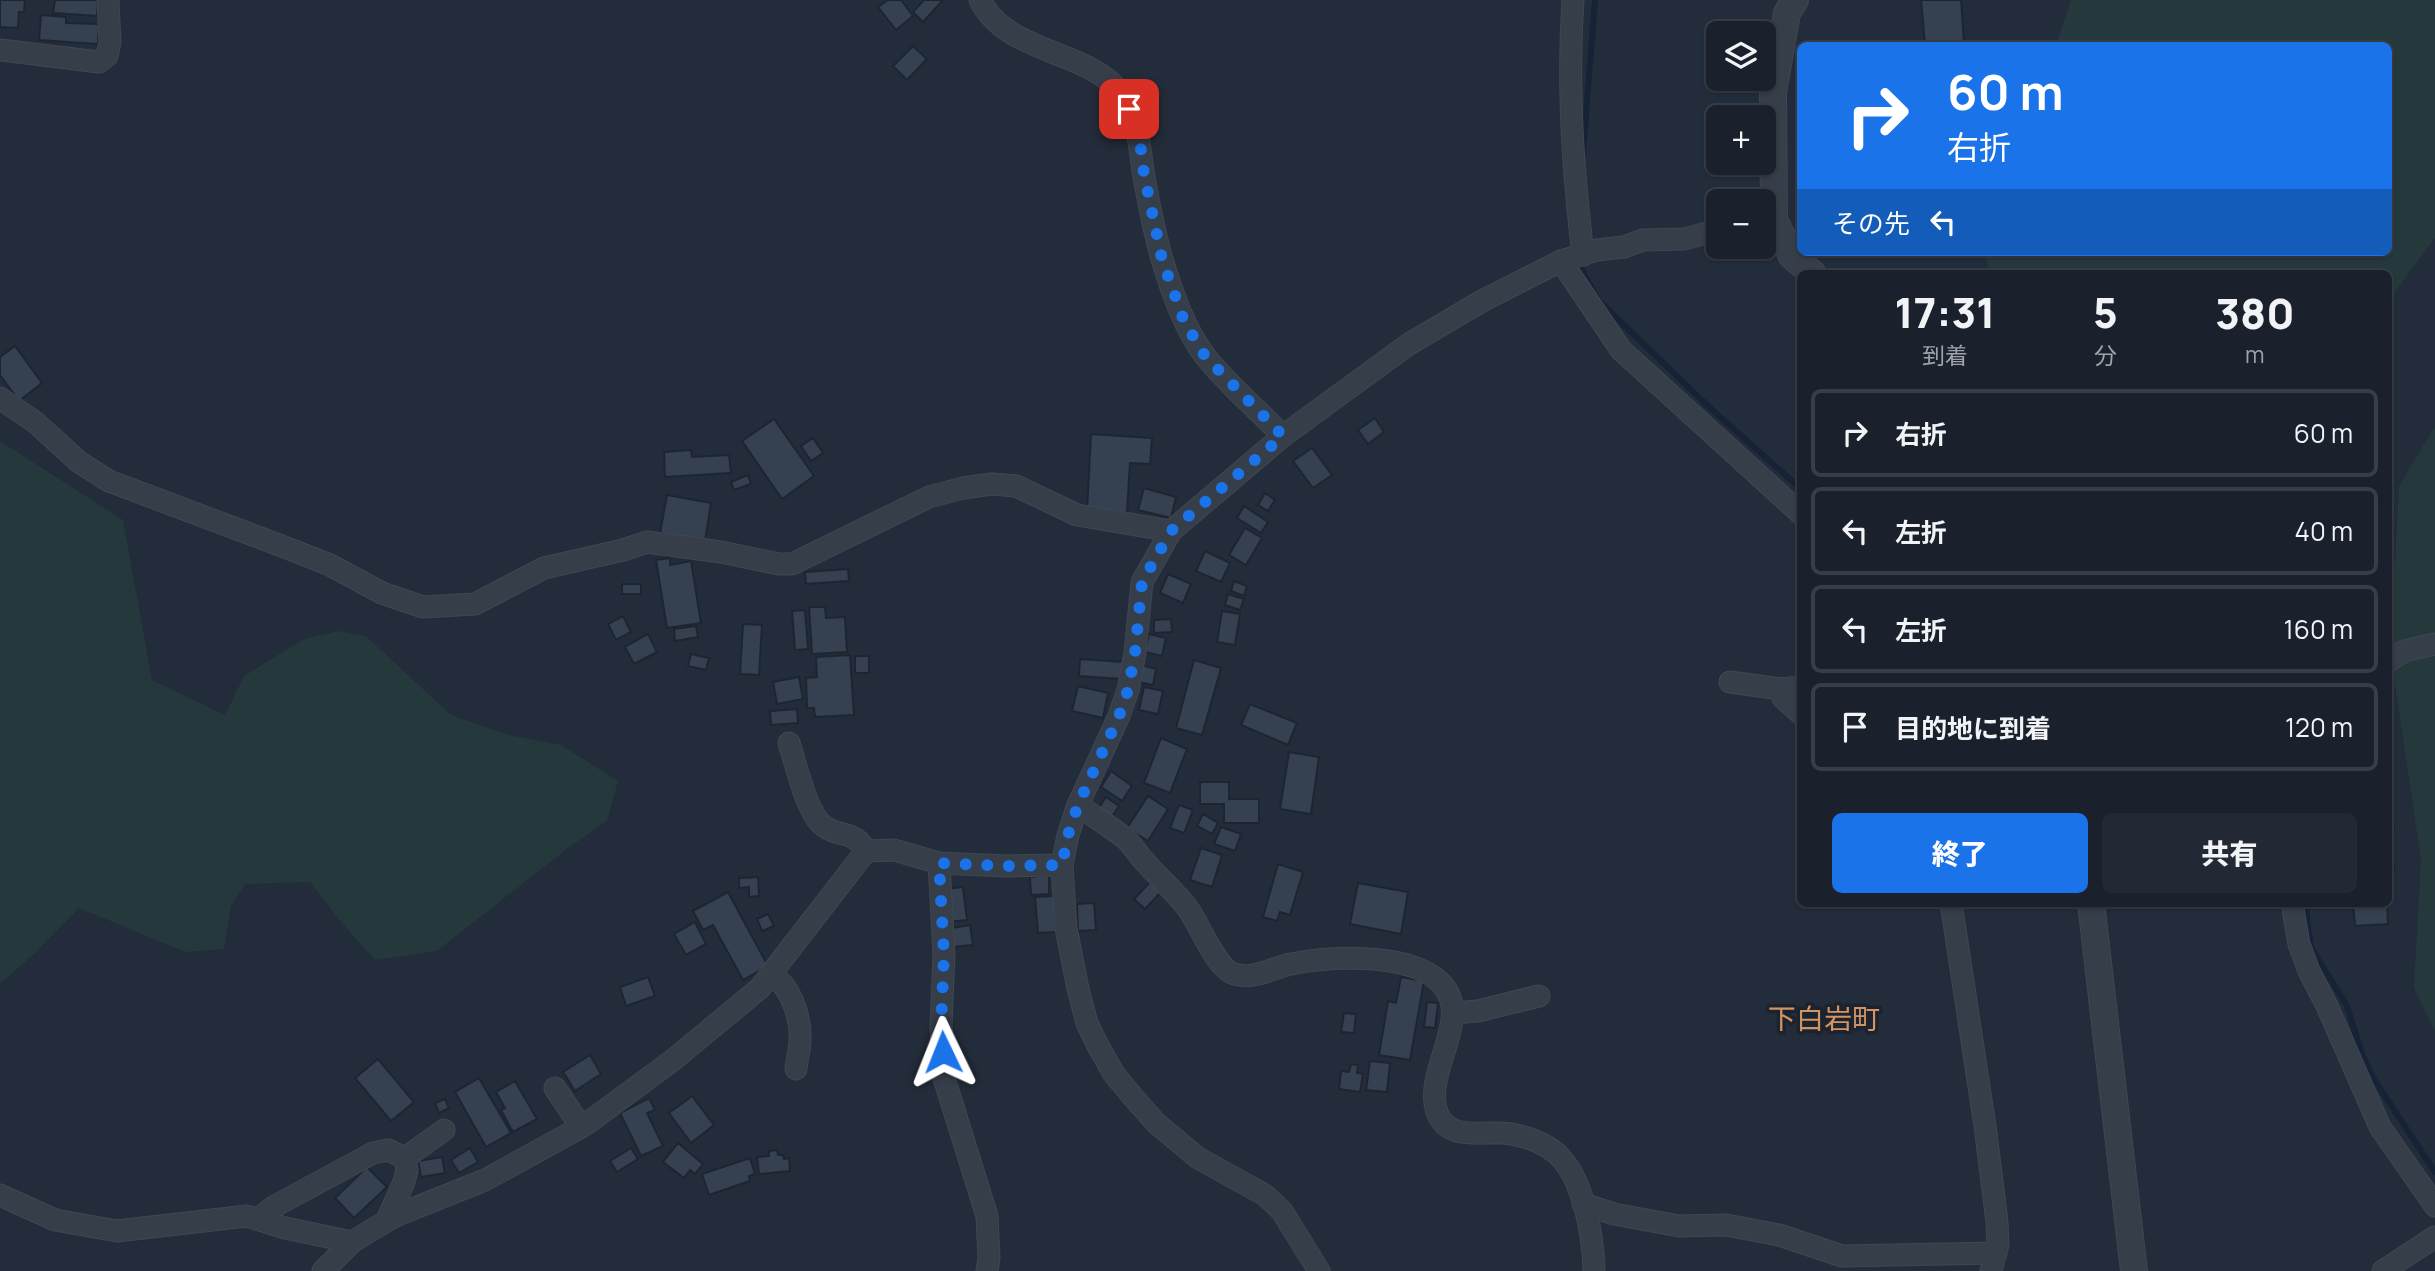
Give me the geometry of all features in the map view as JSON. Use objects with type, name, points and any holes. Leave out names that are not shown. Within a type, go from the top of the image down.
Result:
[{"type":"street","points":[[0,50],[99,62],[107,56],[110,42],[108,0]]},
{"type":"street","points":[[980,0],[987,13],[1024,40],[1101,75],[1119,91],[1138,126],[1144,174],[1162,259],[1184,321],[1205,356],[1283,436]]},
{"type":"street","points":[[1573,0],[1569,61],[1574,179],[1583,254]]},
{"type":"street","points":[[1770,189],[1773,92],[1787,13],[1795,0]]},
{"type":"street","points":[[1776,232],[1792,257],[1808,270]]},
{"type":"street","points":[[1320,1271],[1282,1211],[1265,1195],[1198,1158],[1156,1123],[1114,1074],[1087,1023],[1078,989],[1066,928],[1062,865],[1078,805],[1119,716],[1128,690],[1135,653],[1142,582],[1171,531],[1283,436],[1409,344],[1482,301],[1562,261],[1643,240],[1684,239],[1706,233]]},
{"type":"street","points":[[1562,261],[1620,350],[1797,510]]},
{"type":"street","points":[[0,398],[35,422],[79,462],[109,481],[330,565],[383,593],[423,607],[475,604],[544,568],[647,542],[792,564],[929,497],[992,484],[1016,486],[1077,515],[1171,531]]},
{"type":"street","points":[[2392,659],[2404,651],[2435,645]]},
{"type":"street","points":[[1730,682],[1791,688]]},
{"type":"street","points":[[1791,688],[1783,698],[1797,710]]},
{"type":"street","points":[[789,743],[813,814],[825,827],[859,840],[866,851]]},
{"type":"street","points":[[1078,805],[1127,840],[1186,906],[1222,965],[1232,973],[1248,976],[1290,964],[1314,961],[1387,960],[1436,978],[1445,989],[1453,1013],[1451,1029],[1436,1074],[1434,1091],[1437,1112],[1443,1123],[1455,1131],[1504,1133],[1542,1144],[1555,1152],[1567,1166],[1588,1216],[1594,1271]]},
{"type":"street","points":[[866,851],[894,850],[939,863],[1062,865]]},
{"type":"street","points":[[323,1271],[352,1242],[387,1220],[485,1180],[581,1127],[673,1060],[760,988],[866,851]]},
{"type":"street","points":[[939,863],[944,955],[941,1026],[944,1078],[987,1216],[987,1271]]},
{"type":"street","points":[[1583,1203],[1614,1214],[1679,1226],[1726,1224],[1779,1235],[1842,1256],[1994,1262],[1998,1244],[1997,1222],[1952,907]]},
{"type":"street","points":[[2091,907],[2134,1271]]},
{"type":"street","points":[[2292,907],[2299,944],[2309,971],[2381,1127],[2435,1206]]},
{"type":"street","points":[[771,975],[780,979],[793,1002],[800,1034],[796,1069]]},
{"type":"street","points":[[1453,1013],[1478,1011],[1539,996]]},
{"type":"street","points":[[555,1088],[581,1127]]},
{"type":"street","points":[[405,1158],[444,1130]]},
{"type":"street","points":[[258,1219],[275,1206],[373,1153],[388,1150],[405,1158]]},
{"type":"street","points":[[387,1220],[404,1182],[407,1170],[405,1158]]},
{"type":"street","points":[[0,1195],[55,1220],[117,1231],[247,1216],[285,1228],[352,1242]]},
{"type":"street","points":[[2382,1271],[2435,1237]]},
{"type":"shaded area","points":[[2071,0],[2435,0],[2435,238],[2392,296],[2392,270],[1989,270],[1987,256],[2392,256],[2392,42],[2057,42]]},
{"type":"shaded area","points":[[2435,426],[2435,1031],[2414,988],[2421,858],[2392,665],[2399,486]]},
{"type":"shaded area","points":[[0,441],[123,520],[152,680],[225,715],[244,676],[304,639],[338,631],[366,636],[451,715],[509,735],[561,745],[618,781],[607,821],[568,848],[437,951],[375,960],[310,882],[245,884],[231,906],[224,949],[185,952],[79,908],[0,984]]},
{"type":"building","points":[[0,0],[25,0],[24,12],[19,12],[18,28],[0,27]]},
{"type":"building","points":[[55,0],[98,0],[97,16],[53,13]]},
{"type":"building","points":[[888,0],[901,0],[913,16],[896,30],[878,7]]},
{"type":"building","points":[[924,0],[943,0],[923,22],[913,12]]},
{"type":"building","points":[[1921,0],[1961,0],[1964,42],[1925,42]]},
{"type":"building","points":[[41,15],[66,17],[66,23],[99,24],[98,44],[39,40]]},
{"type":"building","points":[[913,46],[927,59],[907,80],[893,66]]},
{"type":"building","points":[[15,346],[42,383],[19,401],[0,375],[0,357]]},
{"type":"building","points":[[1375,418],[1384,432],[1368,444],[1358,430]]},
{"type":"building","points":[[774,419],[814,476],[782,499],[742,441]]},
{"type":"building","points":[[1091,434],[1152,438],[1150,464],[1130,463],[1127,513],[1087,511]]},
{"type":"building","points":[[813,438],[823,453],[811,461],[801,446]]},
{"type":"building","points":[[1312,448],[1332,475],[1313,488],[1293,461]]},
{"type":"building","points":[[691,450],[692,457],[729,455],[731,473],[665,477],[664,452]]},
{"type":"building","points":[[748,475],[751,484],[734,490],[731,482]]},
{"type":"building","points":[[1144,488],[1176,497],[1171,518],[1138,510]]},
{"type":"building","points":[[1265,493],[1275,500],[1268,511],[1258,505]]},
{"type":"building","points":[[667,495],[711,503],[705,541],[660,533]]},
{"type":"building","points":[[1244,506],[1268,522],[1261,533],[1237,518]]},
{"type":"building","points":[[1245,528],[1262,538],[1246,565],[1229,555]]},
{"type":"building","points":[[1205,551],[1230,563],[1221,582],[1196,571]]},
{"type":"building","points":[[670,558],[670,565],[691,561],[701,623],[667,628],[656,560]]},
{"type":"building","points":[[848,569],[849,581],[806,584],[805,572]]},
{"type":"building","points":[[1168,574],[1191,584],[1183,603],[1160,593]]},
{"type":"building","points":[[1234,581],[1247,586],[1244,596],[1231,591]]},
{"type":"building","points":[[622,584],[641,584],[641,594],[622,594]]},
{"type":"building","points":[[1228,594],[1244,599],[1240,610],[1225,605]]},
{"type":"building","points":[[809,607],[825,607],[826,618],[845,617],[847,652],[812,654]]},
{"type":"building","points":[[805,610],[808,649],[795,650],[792,611]]},
{"type":"building","points":[[1222,611],[1240,614],[1235,645],[1217,642]]},
{"type":"building","points":[[623,616],[631,632],[616,640],[608,624]]},
{"type":"building","points":[[1171,619],[1172,632],[1154,633],[1154,620]]},
{"type":"building","points":[[743,624],[762,625],[759,675],[740,674]]},
{"type":"building","points":[[696,626],[698,637],[675,641],[674,629]]},
{"type":"building","points":[[648,634],[657,652],[634,664],[625,647]]},
{"type":"building","points":[[1149,634],[1166,638],[1162,656],[1145,652]]},
{"type":"building","points":[[691,654],[709,658],[706,670],[688,666]]},
{"type":"building","points":[[850,655],[854,715],[815,717],[814,708],[807,708],[806,678],[817,677],[816,657]]},
{"type":"building","points":[[855,656],[869,656],[869,673],[855,673]]},
{"type":"building","points":[[1080,659],[1123,662],[1122,679],[1079,676]]},
{"type":"building","points":[[1194,660],[1221,668],[1202,735],[1176,728]]},
{"type":"building","points":[[1142,665],[1156,669],[1153,685],[1138,682]]},
{"type":"building","points":[[799,677],[803,699],[777,704],[773,682]]},
{"type":"building","points":[[1078,686],[1108,693],[1103,718],[1072,711]]},
{"type":"building","points":[[1144,687],[1163,691],[1158,714],[1139,710]]},
{"type":"building","points":[[1250,704],[1297,723],[1288,745],[1241,725]]},
{"type":"building","points":[[797,709],[798,723],[771,725],[770,711]]},
{"type":"building","points":[[1161,738],[1187,749],[1170,793],[1144,783]]},
{"type":"building","points":[[1289,752],[1319,757],[1311,814],[1280,809]]},
{"type":"building","points":[[1111,771],[1132,786],[1122,801],[1101,787]]},
{"type":"building","points":[[1200,782],[1229,782],[1229,799],[1259,799],[1259,823],[1224,823],[1224,804],[1200,804]]},
{"type":"building","points":[[1148,796],[1168,809],[1148,841],[1127,828]]},
{"type":"building","points":[[1106,797],[1119,806],[1111,818],[1098,809]]},
{"type":"building","points":[[2392,801],[2394,834],[2392,834]]},
{"type":"building","points":[[1179,805],[1193,810],[1184,833],[1170,828]]},
{"type":"building","points":[[1203,814],[1218,823],[1212,834],[1197,826]]},
{"type":"building","points":[[1221,827],[1241,834],[1235,851],[1214,844]]},
{"type":"building","points":[[1201,848],[1222,855],[1212,887],[1190,880]]},
{"type":"building","points":[[1278,864],[1303,872],[1290,915],[1280,912],[1277,921],[1263,917]]},
{"type":"building","points":[[1049,875],[1049,894],[1031,895],[1030,877]]},
{"type":"building","points":[[758,877],[759,896],[749,897],[749,887],[739,888],[739,878]]},
{"type":"building","points":[[1151,881],[1162,891],[1145,909],[1134,899]]},
{"type":"building","points":[[1358,883],[1408,892],[1401,934],[1350,924]]},
{"type":"building","points":[[963,887],[967,920],[947,922],[943,889]]},
{"type":"building","points":[[728,892],[768,966],[743,980],[713,925],[703,930],[693,911]]},
{"type":"building","points":[[1054,896],[1056,932],[1038,933],[1035,897]]},
{"type":"building","points":[[1094,903],[1096,930],[1078,931],[1077,904]]},
{"type":"building","points":[[2353,907],[2387,907],[2388,924],[2355,926]]},
{"type":"building","points":[[768,914],[774,926],[762,931],[757,919]]},
{"type":"building","points":[[695,922],[706,944],[686,955],[674,934]]},
{"type":"building","points":[[970,925],[973,945],[954,947],[952,928]]},
{"type":"building","points":[[648,977],[655,996],[626,1006],[620,987]]},
{"type":"building","points":[[1401,977],[1424,981],[1410,1060],[1379,1055],[1388,1001],[1396,1003]]},
{"type":"building","points":[[1427,1002],[1438,1003],[1435,1028],[1424,1027]]},
{"type":"building","points":[[1344,1013],[1356,1014],[1354,1033],[1341,1032]]},
{"type":"building","points":[[590,1055],[601,1074],[575,1091],[563,1072]]},
{"type":"building","points":[[378,1059],[414,1102],[391,1121],[355,1078]]},
{"type":"building","points":[[1370,1061],[1390,1063],[1387,1092],[1366,1090]]},
{"type":"building","points":[[1351,1064],[1358,1065],[1357,1073],[1363,1074],[1360,1092],[1339,1089],[1341,1071],[1349,1072]]},
{"type":"building","points":[[479,1078],[511,1133],[486,1147],[455,1092]]},
{"type":"building","points":[[515,1081],[537,1119],[513,1132],[501,1110],[505,1108],[496,1092]]},
{"type":"building","points":[[692,1096],[714,1125],[691,1143],[669,1113]]},
{"type":"building","points":[[649,1098],[655,1110],[647,1113],[663,1146],[641,1156],[620,1113]]},
{"type":"building","points":[[445,1099],[449,1108],[439,1113],[435,1103]]},
{"type":"building","points":[[678,1143],[703,1164],[695,1174],[690,1170],[684,1178],[663,1162]]},
{"type":"building","points":[[470,1148],[478,1162],[459,1173],[451,1160]]},
{"type":"building","points":[[631,1148],[638,1159],[617,1172],[610,1161]]},
{"type":"building","points":[[777,1150],[778,1155],[783,1155],[784,1159],[789,1158],[790,1171],[759,1174],[757,1157],[769,1156],[769,1151]]},
{"type":"building","points":[[442,1157],[445,1173],[421,1177],[418,1161]]},
{"type":"building","points":[[750,1158],[755,1174],[749,1176],[750,1181],[709,1195],[702,1174]]},
{"type":"building","points":[[367,1167],[387,1187],[354,1218],[335,1198]]},
{"type":"waterway","points":[[1583,153],[1595,0]]},
{"type":"waterway","points":[[1579,258],[1579,265],[1599,301],[1709,407],[1797,485]]},
{"type":"waterway","points":[[2306,907],[2311,947],[2347,1006],[2362,1054],[2375,1081],[2435,1172]]},
{"type":"district","name":"下白岩町","points":[[1824,1018]]},
{"type":"route","points":[[943,1052],[941,1026],[944,955],[939,863],[1062,865],[1078,805],[1119,716],[1128,690],[1135,653],[1142,582],[1171,531],[1192,516],[1225,484],[1283,436],[1205,356],[1184,321],[1162,259],[1144,174],[1138,126],[1129,109]]}]
